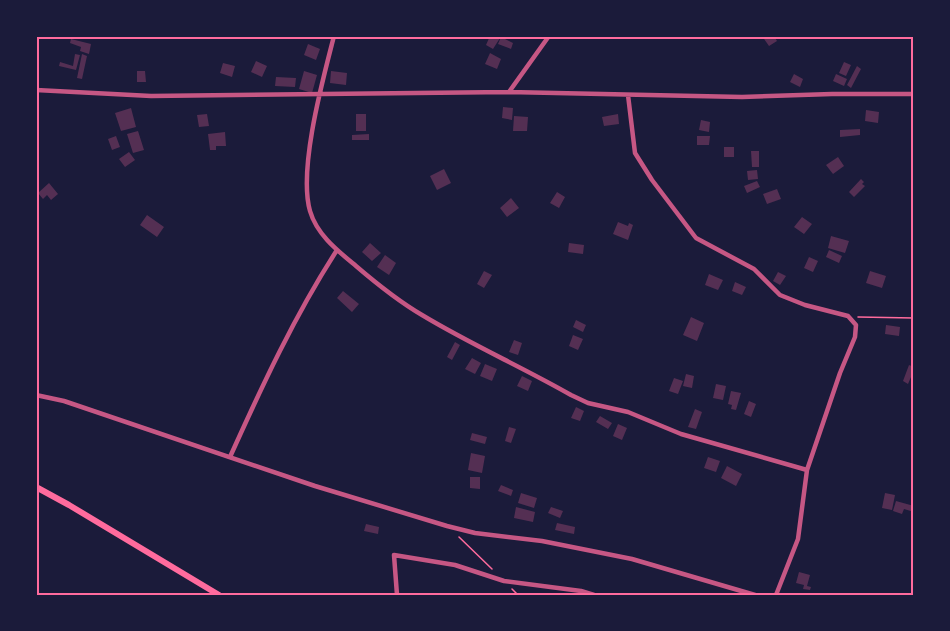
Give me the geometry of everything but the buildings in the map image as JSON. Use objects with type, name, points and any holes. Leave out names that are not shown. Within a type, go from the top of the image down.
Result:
[{"type":"main road","points":[[36,487],[219,595]]},
{"type":"street","points":[[334,36],[312,135],[306,177],[310,212],[316,225],[337,250],[393,297],[422,315],[571,395],[588,402],[628,412],[681,434],[807,470]]},
{"type":"street","points":[[509,92],[549,36]]},
{"type":"street","points":[[36,90],[151,96],[509,92],[742,97],[914,94]]},
{"type":"street","points":[[628,95],[635,153],[652,180],[696,238],[754,269],[780,295],[805,305],[848,316],[856,325],[855,337],[840,373],[807,470],[798,539],[776,595]]},
{"type":"street","points":[[230,457],[298,314],[337,250]]},
{"type":"street","points":[[36,395],[64,401],[315,486],[447,526],[475,533],[542,541],[632,559],[755,595]]},
{"type":"street","points":[[397,595],[394,555],[454,565],[504,581],[581,591],[594,595]]},
{"type":"path","points":[[848,316],[914,318]]},
{"type":"path","points":[[447,526],[518,595]]}]
